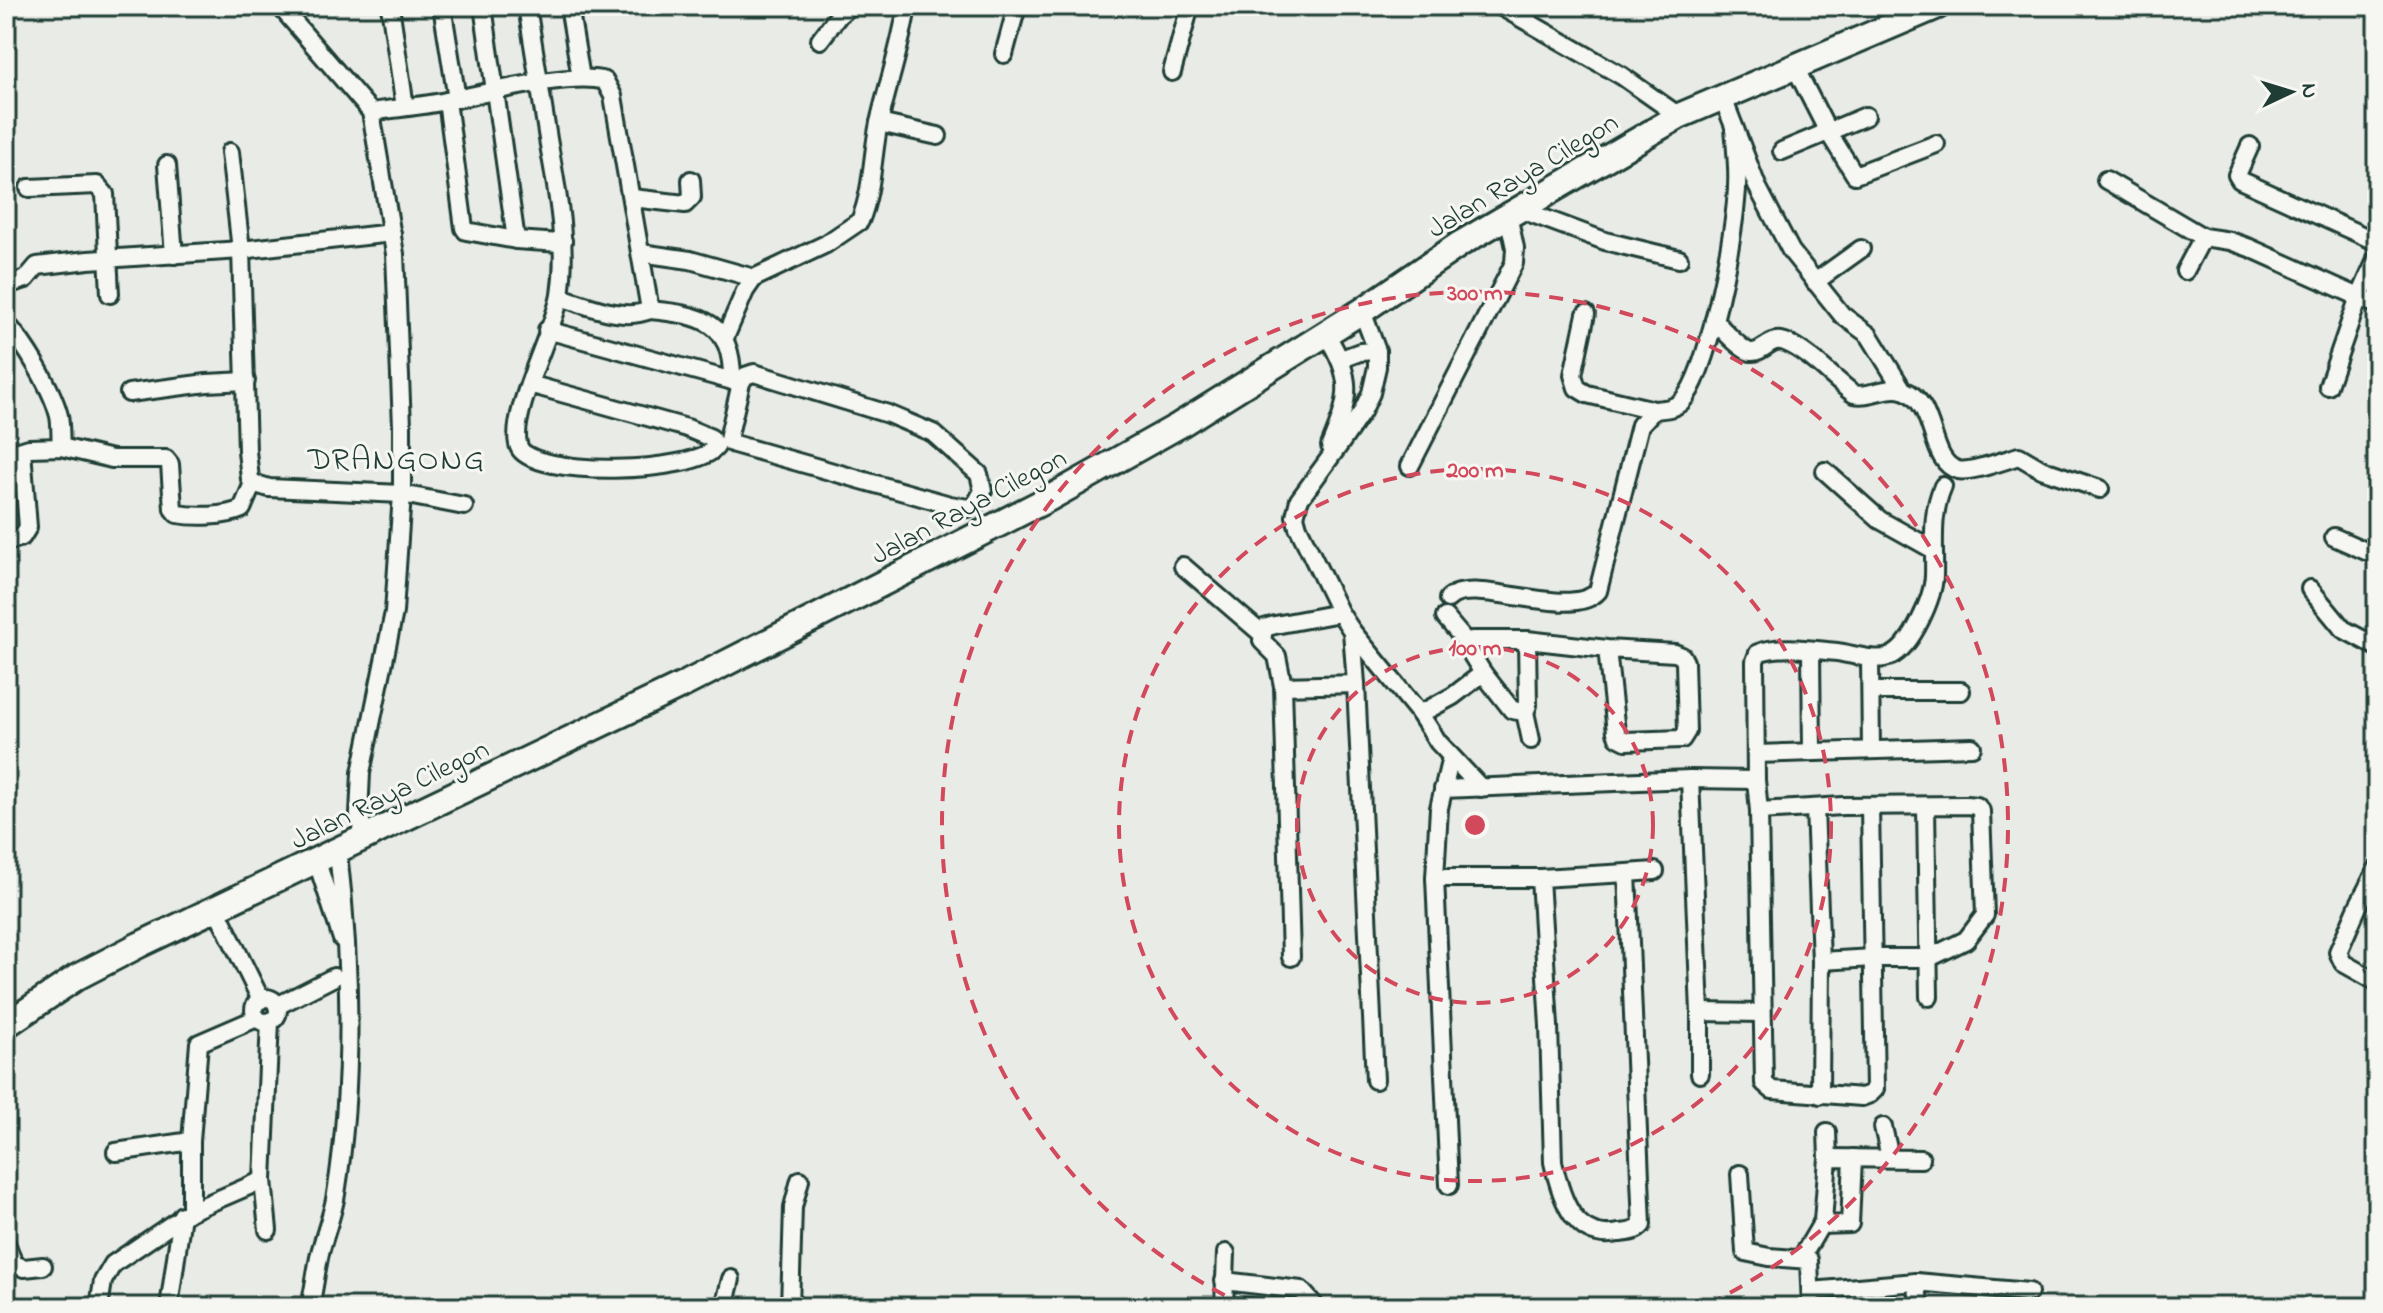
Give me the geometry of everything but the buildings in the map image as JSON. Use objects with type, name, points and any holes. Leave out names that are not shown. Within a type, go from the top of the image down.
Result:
[{"type":"highway","name":"Jalan Raya Cilegon","points":[[6,1025],[77,977],[685,684],[1048,499],[1178,426],[1362,311],[1460,244],[1679,116],[1938,6]]},
{"type":"street","points":[[280,6],[371,112],[397,280],[402,494],[394,612],[361,773],[359,814],[365,837]]},
{"type":"street","points":[[390,6],[405,107]]},
{"type":"street","points":[[442,6],[464,228],[468,232],[516,240],[563,241]]},
{"type":"street","points":[[483,6],[516,240]]},
{"type":"street","points":[[527,6],[564,232],[560,297],[529,384],[518,443],[521,451],[532,457],[584,468],[654,467],[676,464],[712,452],[720,439],[736,382],[730,355],[715,324],[650,310],[641,314],[621,314],[560,297]]},
{"type":"street","points":[[569,6],[581,78]]},
{"type":"street","points":[[820,40],[850,6]]},
{"type":"street","points":[[724,340],[739,302],[754,278],[826,244],[860,221],[907,6]]},
{"type":"street","points":[[1004,54],[1017,6]]},
{"type":"street","points":[[1172,72],[1190,6]]},
{"type":"street","points":[[1500,6],[1622,76],[1679,116]]},
{"type":"street","points":[[1795,67],[1827,130],[1855,175],[1936,144]]},
{"type":"street","points":[[371,112],[539,83],[595,77],[605,81],[613,96],[650,310]]},
{"type":"street","points":[[1723,98],[1757,186],[1791,251],[1842,315],[1869,335],[1903,390]]},
{"type":"street","points":[[1782,151],[1866,116]]},
{"type":"street","points":[[879,123],[938,136]]},
{"type":"street","points":[[1586,314],[1573,375],[1577,388],[1587,394],[1654,410],[1670,409],[1680,403],[1690,390],[1714,320],[1732,241],[1736,204],[1734,127]]},
{"type":"street","points":[[2250,146],[2238,169],[2240,180],[2377,242]]},
{"type":"street","points":[[230,152],[241,250],[247,451],[249,475],[253,483],[269,488],[402,494],[464,506]]},
{"type":"street","points":[[167,165],[174,255]]},
{"type":"street","points":[[632,198],[685,204],[692,197],[691,180]]},
{"type":"street","points":[[2106,180],[2203,237],[2235,242],[2377,305]]},
{"type":"street","points":[[29,188],[97,185],[102,188],[105,194],[110,294]]},
{"type":"street","points":[[1410,466],[1514,263],[1514,212],[1605,241],[1679,259]]},
{"type":"street","points":[[6,285],[26,279],[37,266],[107,258],[241,250],[392,233]]},
{"type":"street","points":[[2185,271],[2203,237]]},
{"type":"street","points":[[1815,282],[1861,249]]},
{"type":"street","points":[[641,253],[690,260],[754,278]]},
{"type":"street","points":[[2328,386],[2377,258]]},
{"type":"street","points":[[1362,311],[1377,351],[1377,367],[1366,402],[1299,500],[1295,516],[1302,540],[1352,631],[1451,757],[1481,788]]},
{"type":"street","points":[[1714,320],[1747,351],[1754,352],[1771,341],[1781,340],[1854,394],[1862,396],[1891,389],[1903,390],[1915,397],[1934,430],[1940,455],[1953,468],[1965,470],[2019,456],[2041,469],[2100,489]]},
{"type":"street","points":[[6,323],[26,347],[55,404],[61,447]]},
{"type":"street","points":[[529,384],[950,505],[968,508],[980,500],[983,491],[979,474],[933,433],[888,414],[754,373],[736,382],[547,330]]},
{"type":"street","points":[[1322,466],[1347,399],[1347,376],[1325,332]]},
{"type":"street","points":[[1341,359],[1360,352],[1377,351]]},
{"type":"street","points":[[129,393],[246,381]]},
{"type":"street","points":[[1448,599],[1453,593],[1467,591],[1530,599],[1583,601],[1596,594],[1640,425],[1654,410]]},
{"type":"street","points":[[6,542],[19,539],[28,527],[14,453],[40,447],[61,447],[112,459],[166,459],[170,464],[173,509],[180,515],[237,511],[244,504],[253,483]]},
{"type":"street","points":[[1825,471],[1880,520],[1932,549]]},
{"type":"street","points":[[1870,806],[1875,1089],[1862,1097],[1772,1090],[1766,1087],[1762,1013],[1755,661],[1758,653],[1766,650],[1811,651],[1870,658],[1890,657],[1902,648],[1917,626],[1934,576],[1932,549],[1936,502],[1943,486]]},
{"type":"street","points":[[980,500],[998,524]]},
{"type":"street","points":[[2334,537],[2377,556]]},
{"type":"street","points":[[1183,566],[1262,634]]},
{"type":"street","points":[[2310,589],[2343,629],[2377,647]]},
{"type":"street","points":[[1291,957],[1283,686],[1277,656],[1262,641],[1262,634],[1264,628],[1275,625],[1340,613]]},
{"type":"street","points":[[1445,617],[1467,643],[1483,673],[1512,710],[1525,712]]},
{"type":"street","points":[[1352,631],[1375,1080]]},
{"type":"street","points":[[1467,643],[1475,640],[1527,640],[1682,656],[1685,662],[1687,731],[1682,739],[1626,741],[1618,737],[1607,649]]},
{"type":"street","points":[[1527,640],[1528,705],[1525,712],[1531,740]]},
{"type":"street","points":[[1811,651],[1812,752]]},
{"type":"street","points":[[1870,658],[1871,750]]},
{"type":"street","points":[[1420,714],[1453,696],[1483,673]]},
{"type":"street","points":[[1283,686],[1356,684]]},
{"type":"street","points":[[1871,691],[1961,691]]},
{"type":"street","points":[[1756,754],[1972,747]]},
{"type":"street","points":[[1449,1185],[1435,878],[1438,821],[1451,757]]},
{"type":"street","points":[[1443,789],[1690,779],[1756,780]]},
{"type":"street","points":[[1690,779],[1700,1074]]},
{"type":"street","points":[[1759,811],[1966,805],[1977,806],[1981,811],[1986,907],[1984,919],[1966,940],[1929,958],[1821,961]]},
{"type":"street","points":[[1926,807],[1929,997]]},
{"type":"street","points":[[1815,808],[1821,961],[1820,1095]]},
{"type":"street","points":[[310,1307],[319,1256],[336,1198],[344,1134],[348,1050],[346,916],[328,857]]},
{"type":"street","points":[[2377,869],[2338,952],[2343,963],[2377,982]]},
{"type":"street","points":[[1435,878],[1540,878],[1655,871]]},
{"type":"street","points":[[1540,878],[1553,1162],[1564,1201],[1577,1221],[1588,1232],[1605,1236],[1638,1230],[1642,1225],[1627,873]]},
{"type":"street","points":[[216,908],[266,1011],[263,1180],[268,1230]]},
{"type":"street","points":[[169,1307],[186,1213],[199,1043],[334,977]]},
{"type":"street","points":[[1700,1012],[1762,1013]]},
{"type":"street","points":[[1883,1127],[1890,1157]]},
{"type":"street","points":[[1802,1257],[1821,1225],[1828,1158],[1827,1132]]},
{"type":"street","points":[[116,1152],[191,1141]]},
{"type":"street","points":[[1828,1158],[1921,1159]]},
{"type":"street","points":[[1821,1225],[1850,1224],[1853,1158]]},
{"type":"street","points":[[1740,1174],[1745,1252],[1809,1260],[1811,1299],[1916,1282],[2029,1292]]},
{"type":"street","points":[[99,1307],[103,1281],[113,1264],[186,1213],[263,1180]]},
{"type":"street","points":[[790,1307],[793,1207],[800,1180]]},
{"type":"street","points":[[6,1243],[14,1264],[24,1268],[43,1266]]},
{"type":"street","points":[[1226,1253],[1224,1306],[1250,1307]]},
{"type":"street","points":[[724,1307],[731,1279]]},
{"type":"street","points":[[1224,1281],[1301,1290],[1316,1307]]},
{"type":"street","points":[[1916,1282],[1920,1307]]},
{"type":"district","name":"DRANGONG","points":[[397,458]]}]
